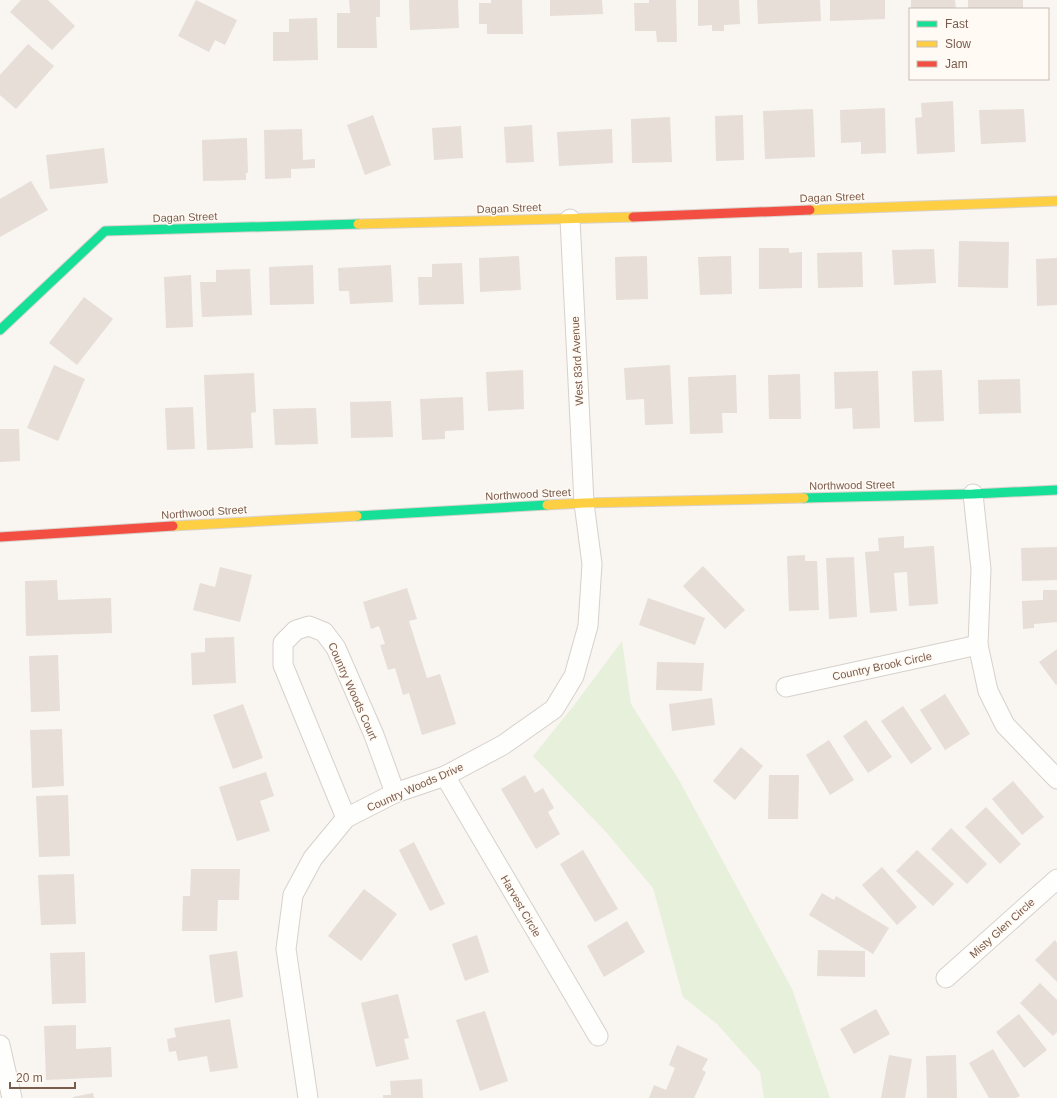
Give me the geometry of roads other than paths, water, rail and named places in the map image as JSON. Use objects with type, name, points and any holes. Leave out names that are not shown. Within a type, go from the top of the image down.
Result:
[{"type":"street","name":"Dagan Street","points":[[0,330],[105,231],[570,219],[1057,201]]},
{"type":"street","name":"West 83rd Avenue","points":[[570,219],[584,503]]},
{"type":"street","name":"Northwood Street","points":[[0,537],[233,522],[584,503],[973,494],[1057,490]]},
{"type":"street","points":[[973,494],[981,569],[978,645],[988,691],[1005,725],[1057,779]]},
{"type":"street","name":"Country Woods Drive","points":[[308,1098],[286,949],[293,895],[313,858],[346,818],[395,793],[445,776],[503,745],[554,709],[574,676],[588,626],[592,564],[584,503]]},
{"type":"street","name":"Country Woods Court","points":[[346,818],[283,665],[283,643],[296,630],[309,626],[324,632],[336,648],[374,735],[395,793]]},
{"type":"street","name":"Country Brook Circle","points":[[786,687],[978,645]]},
{"type":"street","name":"Harvest Circle","points":[[445,776],[598,1036]]},
{"type":"street","name":"Misty Glen Circle","points":[[946,978],[1057,879]]},
{"type":"street","points":[[0,1045],[12,1098]]}]
